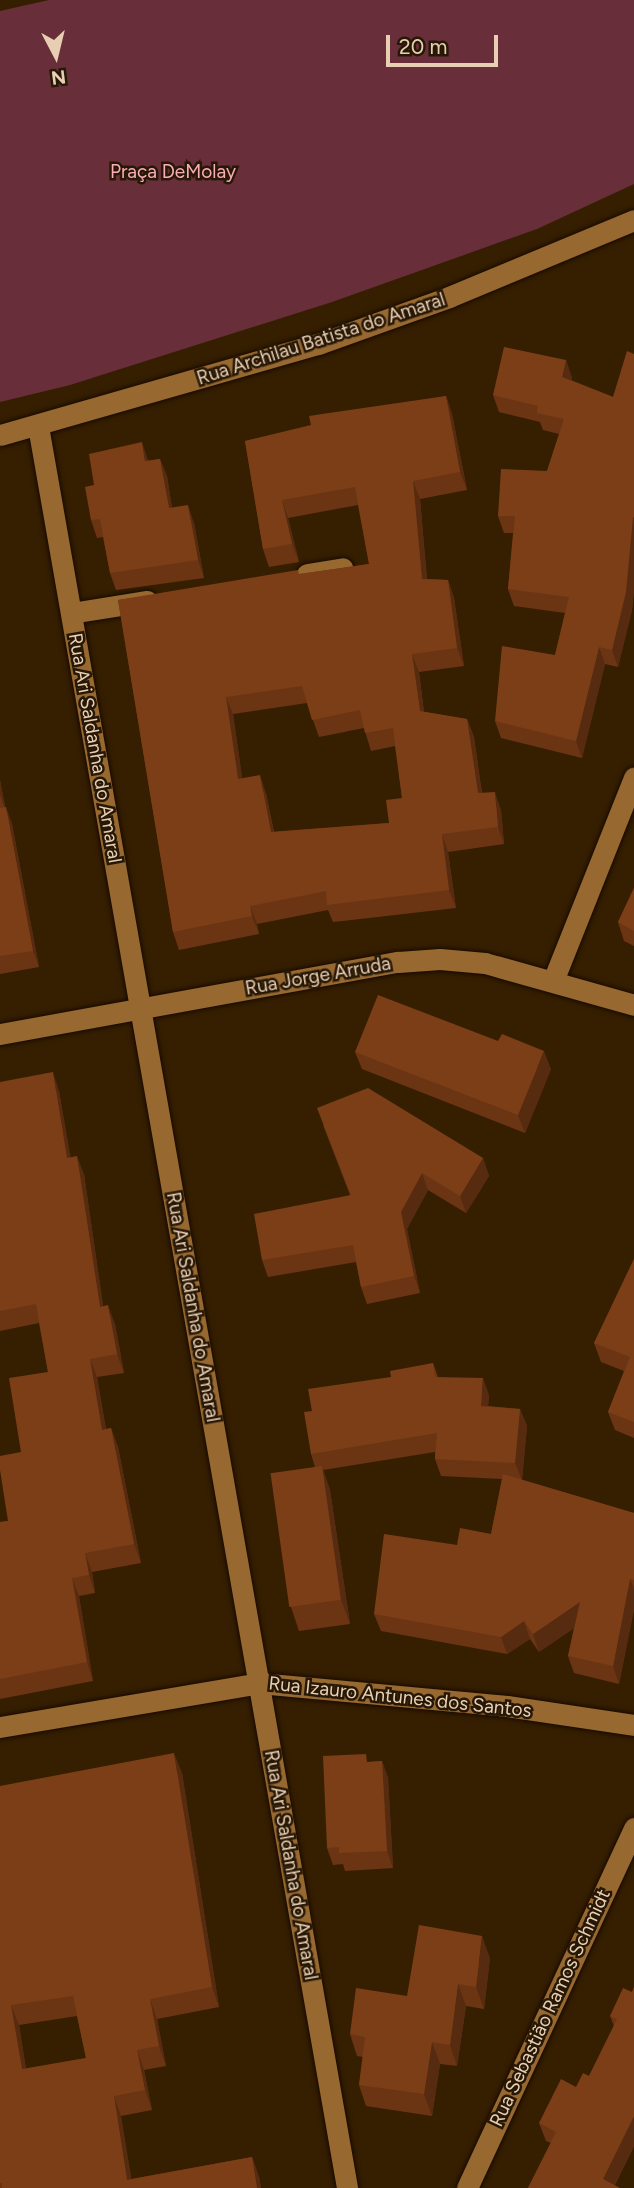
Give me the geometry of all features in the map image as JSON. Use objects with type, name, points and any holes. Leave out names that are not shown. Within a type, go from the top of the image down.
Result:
[{"type":"street","name":"Rua Archilau Batista do Amaral","points":[[0,435],[318,344],[449,297],[634,220]]},
{"type":"street","name":"Rua Ari Saldanha do Amaral","points":[[38,426],[347,2188]]},
{"type":"street","points":[[288,577],[342,568]]},
{"type":"street","points":[[71,613],[166,597]]},
{"type":"street","points":[[553,981],[634,777]]},
{"type":"street","name":"Rua Jorge Arruda","points":[[0,1034],[398,961],[440,959],[485,963],[634,1005]]},
{"type":"street","name":"Rua Izauro Antunes dos Santos","points":[[0,1727],[259,1683],[507,1706],[634,1725]]},
{"type":"street","name":"Rua Sebastião Ramos Schmidt","points":[[467,2188],[634,1828]]},
{"type":"green space","name":"Praça DeMolay","points":[[49,0],[634,0],[634,184],[537,229],[332,302],[70,385],[0,402],[0,11]]},
{"type":"building","points":[[504,347],[566,360],[562,377],[613,397],[627,351],[634,354],[634,517],[626,592],[612,650],[599,647],[576,741],[495,721],[502,646],[555,655],[569,597],[508,589],[515,516],[498,516],[501,469],[547,471],[564,419],[537,413],[538,406],[493,395]]},
{"type":"building","points":[[446,396],[460,472],[413,481],[422,579],[448,580],[457,648],[412,654],[420,711],[467,719],[478,793],[495,792],[498,827],[442,834],[449,890],[327,905],[326,891],[250,906],[252,916],[173,932],[118,600],[298,570],[299,574],[369,564],[355,487],[282,500],[292,544],[263,549],[245,441],[311,425],[309,416]],"holes":[[[302,686],[312,720],[360,710],[365,733],[393,728],[402,798],[386,800],[389,823],[271,832],[260,775],[238,779],[226,697]]]},
{"type":"building","points":[[142,442],[145,461],[160,459],[169,508],[188,505],[198,560],[110,573],[100,519],[91,520],[85,487],[94,485],[89,454]]},
{"type":"building","points":[[6,807],[33,951],[0,956],[0,808]]},
{"type":"building","points":[[634,888],[634,931],[618,922]]},
{"type":"building","points":[[378,995],[498,1041],[502,1034],[544,1051],[518,1115],[355,1052]]},
{"type":"building","points":[[53,1072],[67,1158],[77,1156],[100,1307],[108,1305],[117,1354],[90,1359],[102,1430],[111,1428],[134,1544],[85,1553],[89,1575],[72,1578],[87,1662],[0,1679],[0,1522],[8,1521],[0,1456],[21,1452],[9,1378],[48,1372],[36,1304],[0,1311],[0,1082]]},
{"type":"building","points":[[368,1088],[483,1158],[460,1196],[422,1173],[401,1212],[414,1276],[361,1287],[353,1245],[262,1260],[254,1214],[351,1195],[317,1108]]},
{"type":"building","points":[[634,1259],[634,1422],[608,1412],[630,1357],[594,1343]]},
{"type":"building","points":[[433,1363],[435,1377],[483,1378],[481,1406],[520,1409],[515,1463],[435,1459],[437,1433],[311,1454],[304,1412],[312,1411],[308,1389],[391,1377],[390,1371]]},
{"type":"building","points":[[322,1466],[341,1600],[289,1607],[271,1473]]},
{"type":"building","points":[[503,1474],[634,1513],[634,1580],[630,1579],[613,1666],[568,1656],[580,1602],[533,1634],[524,1621],[501,1637],[374,1614],[384,1534],[457,1545],[460,1528],[491,1534]]},
{"type":"building","points":[[174,1753],[212,1987],[150,1999],[159,2046],[137,2050],[145,2090],[114,2096],[127,2180],[252,2157],[257,2188],[2,2188],[0,1786]],"holes":[[[73,1996],[86,2058],[22,2069],[11,2005]]]},
{"type":"building","points":[[366,1754],[367,1762],[382,1761],[387,1851],[339,1853],[339,1847],[327,1848],[323,1756]]},
{"type":"building","points":[[419,1925],[482,1936],[476,1987],[458,1984],[450,2045],[432,2042],[424,2094],[359,2085],[365,2037],[350,2034],[356,1988],[407,1996]]},
{"type":"building","points":[[634,1987],[634,2116],[603,2179],[620,2188],[528,2188],[556,2132],[539,2123],[561,2079],[576,2087],[583,2073],[589,2076],[617,2019],[610,2016],[623,1988],[632,1992]]}]
